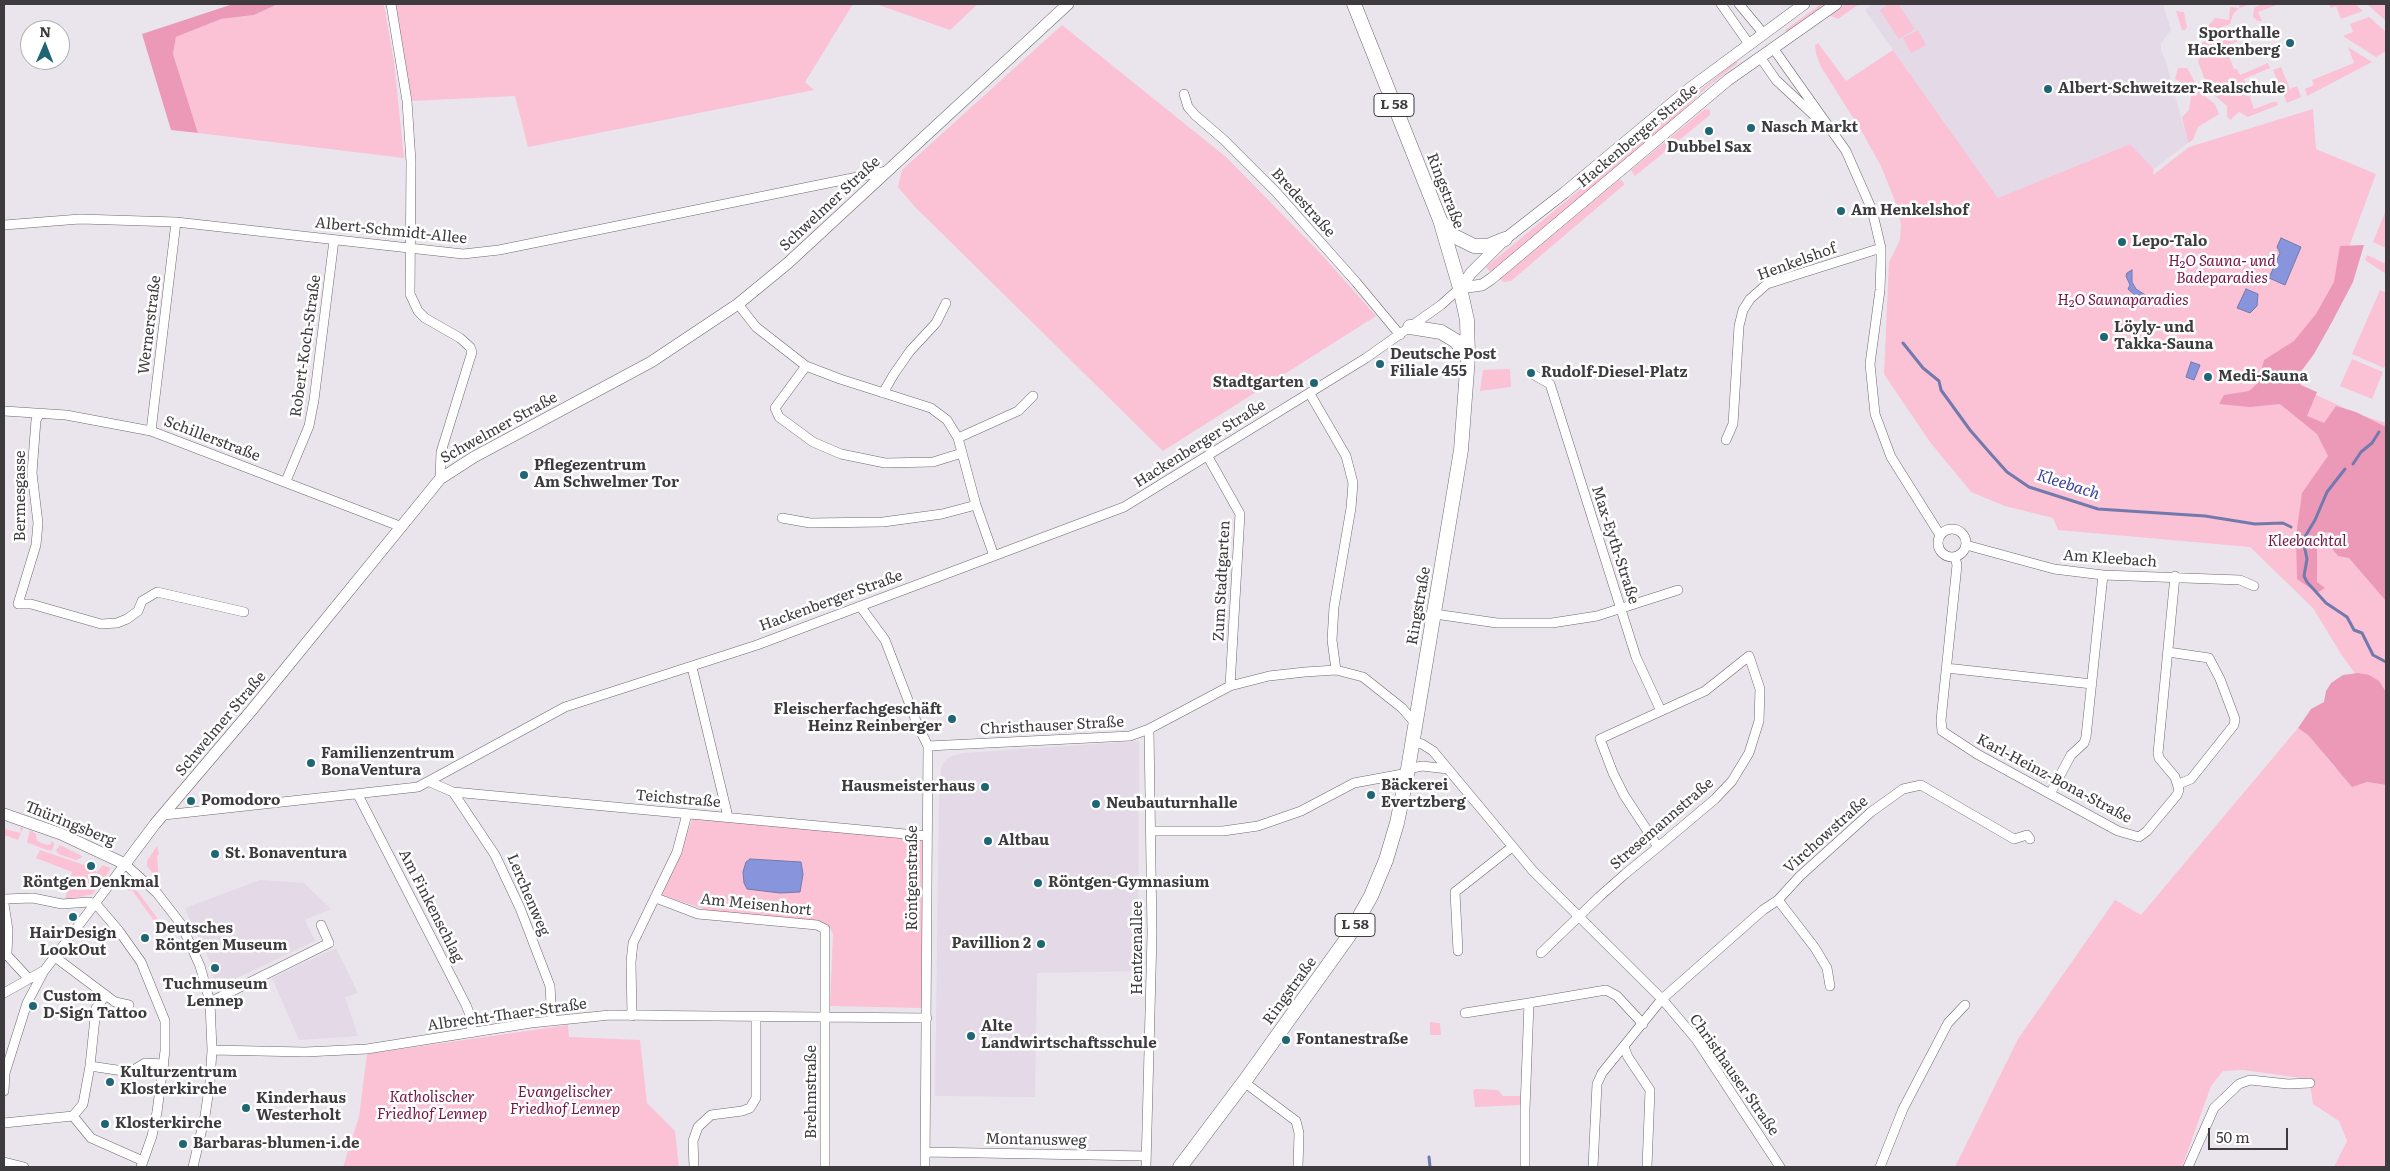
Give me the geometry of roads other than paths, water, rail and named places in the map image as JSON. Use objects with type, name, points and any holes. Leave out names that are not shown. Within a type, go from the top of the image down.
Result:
[{"type":"main road","name":"Ringstraße","points":[[1180,1167],[1244,1082],[1348,937],[1367,904],[1391,844],[1408,771],[1461,450],[1468,357],[1467,326],[1460,288],[1440,220],[1354,4]]},
{"type":"main road","points":[[1440,220],[1452,235],[1474,246],[1488,246],[1505,239]]},
{"type":"main road","points":[[1405,331],[1441,332],[1456,341],[1468,357]]},
{"type":"street","points":[[391,4],[407,101],[411,162],[410,294],[418,311],[425,318],[460,338],[472,352],[442,452],[440,479]]},
{"type":"street","name":"Schwelmer Straße","points":[[4,1091],[4,1073],[27,1003],[44,971],[164,815],[440,479],[478,455],[652,362],[738,304],[782,268],[1068,4]]},
{"type":"street","points":[[1721,4],[1776,80],[1834,135]]},
{"type":"street","points":[[1739,4],[1764,33],[1846,151],[1865,190],[1881,248],[1880,290],[1870,358],[1873,404],[1886,445],[1920,505],[1940,535]]},
{"type":"street","name":"Hackenberger Straße","points":[[164,815],[408,789],[430,782],[565,707],[692,667],[1124,507],[1310,394],[1405,331],[1460,288],[1471,273],[1505,239],[1564,193],[1689,89],[1804,4]]},
{"type":"street","name":"Hackenberger Straße","points":[[1460,288],[1482,285],[1491,279],[1728,80],[1836,4]]},
{"type":"street","name":"Bredestraße","points":[[1184,94],[1188,107],[1195,115],[1224,140],[1276,192],[1356,282],[1405,331]]},
{"type":"street","name":"Albert-Schmidt-Allee","points":[[4,224],[80,219],[176,222],[463,254],[499,250],[888,171]]},
{"type":"street","name":"Wernerstraße","points":[[151,430],[176,222]]},
{"type":"street","name":"Robert-Koch-Straße","points":[[286,481],[309,426],[334,240]]},
{"type":"street","name":"Henkelshof","points":[[1726,440],[1733,424],[1739,326],[1743,310],[1753,295],[1767,284],[1881,248]]},
{"type":"street","points":[[883,394],[910,351],[936,323],[946,303]]},
{"type":"street","points":[[738,304],[756,327],[806,366],[938,412],[947,420],[958,438],[976,505],[994,556]]},
{"type":"street","points":[[806,366],[774,408],[779,417],[813,442],[841,454],[885,463],[927,463],[962,453]]},
{"type":"street","name":"Max-Eyth-Straße","points":[[1534,375],[1550,384],[1636,658],[1661,711]]},
{"type":"street","points":[[1310,394],[1346,456],[1353,483],[1351,508],[1334,607],[1332,640],[1336,670]]},
{"type":"street","points":[[958,438],[1018,412],[1033,396]]},
{"type":"street","name":"Schillerstraße","points":[[4,411],[66,415],[151,430],[402,527]]},
{"type":"street","name":"Bermesgasse","points":[[40,413],[36,420],[32,473],[38,522],[36,545],[18,604],[31,604],[101,624],[117,623],[127,618],[138,611],[142,601],[156,592],[244,612]]},
{"type":"street","name":"Zum Stadtgarten","points":[[1208,457],[1240,514],[1230,686]]},
{"type":"street","points":[[782,518],[810,523],[883,522],[942,514],[976,505]]},
{"type":"street","points":[[1949,529],[1960,531],[1966,540],[1966,545],[1962,552],[1955,557],[1942,553],[1938,544],[1940,535],[1949,529]]},
{"type":"street","name":"Am Kleebach","points":[[1966,545],[2054,569],[2103,574],[2240,580],[2254,586]]},
{"type":"street","name":"Karl-Heinz-Bona-Straße","points":[[1955,557],[1957,564],[1941,720],[1942,731],[1977,754],[2118,831],[2138,837],[2147,831],[2177,796],[2179,784]]},
{"type":"street","points":[[2050,794],[2071,756],[2084,743],[2103,574]]},
{"type":"street","points":[[2168,652],[2209,658],[2220,679],[2235,719],[2234,725],[2191,779],[2179,784],[2159,758],[2158,753],[2175,576]]},
{"type":"street","points":[[1435,614],[1497,624],[1573,621],[1678,590]]},
{"type":"street","name":"Röntgenstraße","points":[[860,606],[885,640],[918,726],[928,746],[925,1167]]},
{"type":"street","name":"Stresemannstraße","points":[[1578,916],[1716,799],[1732,781],[1749,753],[1755,738],[1760,706],[1758,679],[1749,656],[1705,691],[1661,711]]},
{"type":"street","points":[[692,667],[728,817]]},
{"type":"street","points":[[1946,668],[2092,684]]},
{"type":"street","name":"Christhauser Straße","points":[[928,746],[1130,736],[1149,729],[1230,686],[1269,676],[1336,670],[1355,674],[1371,682],[1402,708],[1415,723]]},
{"type":"street","points":[[1658,847],[1624,795],[1600,740],[1661,711]]},
{"type":"street","name":"Hentzenallee","points":[[1146,1167],[1151,1036],[1149,729]]},
{"type":"street","name":"Christhauser Straße","points":[[1412,742],[1422,744],[1433,751],[1512,847],[1551,890],[1662,999],[1696,1039],[1780,1167]]},
{"type":"street","points":[[1151,831],[1223,831],[1258,826],[1301,811],[1354,783],[1422,766],[1448,769]]},
{"type":"street","name":"Teichstraße","points":[[430,782],[453,792],[926,836]]},
{"type":"street","name":"Virchowstraße","points":[[1593,1167],[1597,1081],[1662,999],[1763,910],[1778,900],[1800,876],[1870,812],[1903,789],[1914,786],[1926,787],[2014,839],[2027,835],[2030,839]]},
{"type":"street","name":"Lerchenweg","points":[[453,792],[495,855],[520,908],[550,986],[552,1020]]},
{"type":"street","name":"Am Finkenschlag","points":[[358,795],[466,1005],[470,1015],[472,1033]]},
{"type":"street","name":"Thüringsberg","points":[[4,814],[61,834],[125,864]]},
{"type":"street","points":[[632,1016],[631,962],[633,944],[677,852],[687,814]]},
{"type":"street","points":[[1458,951],[1455,892],[1512,847]]},
{"type":"street","points":[[125,864],[157,893],[181,924],[200,966],[210,1002],[212,1050],[205,1116],[193,1167]]},
{"type":"street","points":[[4,899],[33,898],[62,904],[89,902],[96,904],[119,931],[141,962],[165,1021],[164,1064],[152,1136],[142,1164],[91,1138],[73,1116]]},
{"type":"street","name":"Am Meisenhort","points":[[656,898],[698,914],[824,928],[826,935],[826,1017]]},
{"type":"street","points":[[1778,900],[1823,961],[1827,968],[1830,986]]},
{"type":"street","points":[[4,904],[8,930],[5,952],[29,979]]},
{"type":"street","points":[[1541,953],[1578,916]]},
{"type":"street","points":[[210,1002],[329,943],[321,925]]},
{"type":"street","points":[[55,957],[115,1002],[129,1004]]},
{"type":"street","points":[[4,993],[44,971]]},
{"type":"street","points":[[1465,1013],[1606,990],[1617,996],[1643,1024]]},
{"type":"street","points":[[4,1123],[73,1116],[83,1104],[90,1066],[96,1008],[106,995]]},
{"type":"street","points":[[1525,1167],[1524,1109],[1529,1003]]},
{"type":"street","points":[[1880,1167],[1903,1109],[1934,1049],[1948,1023],[1964,1005]]},
{"type":"street","name":"Albrecht-Thaer-Straße","points":[[212,1050],[297,1052],[367,1049],[552,1020],[632,1016],[926,1018]]},
{"type":"street","points":[[694,1167],[693,1141],[698,1126],[711,1115],[742,1112],[750,1108],[756,1098],[756,1017]]},
{"type":"street","name":"Brehmstraße","points":[[825,1167],[826,1017]]},
{"type":"street","points":[[1624,1047],[1628,1057],[1650,1090],[1647,1167]]},
{"type":"street","points":[[90,1066],[130,1072],[145,1064],[164,1064]]},
{"type":"street","points":[[2188,1167],[2214,1108],[2239,1084],[2250,1080],[2288,1084],[2310,1083]]},
{"type":"street","points":[[1244,1082],[1295,1119],[1299,1132],[1298,1167]]},
{"type":"street","name":"Montanusweg","points":[[925,1152],[1146,1156]]},
{"type":"street","points":[[4,1162],[24,1167]]},
{"type":"water","points":[[2281,238],[2301,247],[2285,285],[2269,278],[2280,253],[2277,247]]},
{"type":"water","points":[[2132,270],[2132,282],[2136,289],[2150,298],[2148,307],[2137,306],[2137,297],[2128,289],[2130,285],[2126,276]]},
{"type":"water","points":[[2246,289],[2258,294],[2257,306],[2250,313],[2237,308]]},
{"type":"water","points":[[2191,362],[2200,365],[2194,380],[2186,377]]},
{"type":"water","points":[[750,859],[801,862],[803,874],[800,892],[780,893],[747,889],[744,883],[743,872],[746,862]]},
{"type":"waterway","name":"Kleebach","points":[[1903,343],[1923,368],[1939,381],[1941,390],[1970,430],[1990,453],[2007,472],[2029,487],[2098,509],[2205,516],[2255,524],[2283,523],[2291,527]]},
{"type":"waterway","points":[[2353,464],[2361,452],[2372,443],[2379,432]]},
{"type":"waterway","points":[[2303,540],[2315,520],[2327,492],[2345,469]]},
{"type":"waterway","name":"Kleebach","points":[[2298,535],[2303,540],[2307,559],[2304,576],[2307,582],[2326,603],[2347,617],[2354,630],[2362,633],[2373,655],[2386,662]]},
{"type":"waterway","points":[[1429,1157],[1430,1167]]},
{"type":"place","name":"Sporthalle Hackenberg","points":[[2290,43]]},
{"type":"place","name":"Albert-Schweitzer-Realschule","points":[[2048,89]]},
{"type":"place","name":"Nasch Markt","points":[[1751,128]]},
{"type":"place","name":"Dubbel Sax","points":[[1709,131]]},
{"type":"place","name":"Am Henkelshof","points":[[1841,211]]},
{"type":"place","name":"Lepo-Talo","points":[[2122,242]]},
{"type":"place","name":"Löyly- und Takka-Sauna","points":[[2104,337]]},
{"type":"place","name":"Deutsche Post Filiale 455","points":[[1380,364]]},
{"type":"place","name":"Rudolf-Diesel-Platz","points":[[1531,373]]},
{"type":"place","name":"Medi-Sauna","points":[[2208,377]]},
{"type":"place","name":"Stadtgarten","points":[[1314,383]]},
{"type":"place","name":"Pflegezentrum Am Schwelmer Tor","points":[[524,475]]},
{"type":"place","name":"Fleischerfachgeschäft Heinz Reinberger","points":[[952,719]]},
{"type":"place","name":"Familienzentrum BonaVentura","points":[[311,763]]},
{"type":"place","name":"Hausmeisterhaus","points":[[985,787]]},
{"type":"place","name":"Bäckerei Evertzberg","points":[[1371,795]]},
{"type":"place","name":"Pomodoro","points":[[191,801]]},
{"type":"place","name":"Neubauturnhalle","points":[[1096,804]]},
{"type":"place","name":"Altbau","points":[[988,841]]},
{"type":"place","name":"St. Bonaventura","points":[[215,854]]},
{"type":"place","name":"Röntgen Denkmal","points":[[91,866]]},
{"type":"place","name":"Röntgen-Gymnasium","points":[[1038,883]]},
{"type":"place","name":"HairDesign LookOut","points":[[73,917]]},
{"type":"place","name":"Deutsches Röntgen Museum","points":[[145,938]]},
{"type":"place","name":"Pavillion 2","points":[[1041,944]]},
{"type":"place","name":"Tuchmuseum Lennep","points":[[215,968]]},
{"type":"place","name":"Custom D-Sign Tattoo","points":[[33,1006]]},
{"type":"place","name":"Alte Landwirtschaftsschule","points":[[971,1036]]},
{"type":"place","name":"Fontanestraße","points":[[1286,1040]]},
{"type":"place","name":"Kulturzentrum Klosterkirche","points":[[110,1082]]},
{"type":"place","name":"Kinderhaus Westerholt","points":[[246,1108]]},
{"type":"place","name":"Klosterkirche","points":[[105,1124]]},
{"type":"place","name":"Barbaras-blumen-i.de","points":[[183,1144]]},
{"type":"park label","name":"H₂O Sauna- und Badeparadies","points":[[2222,270]]},
{"type":"park label","name":"H₂O Saunaparadies","points":[[2123,301]]},
{"type":"park label","name":"Kleebachtal","points":[[2307,542]]},
{"type":"park label","name":"Evangelischer Friedhof Lennep","points":[[565,1102]]},
{"type":"park label","name":"Katholischer Friedhof Lennep","points":[[432,1106]]}]
